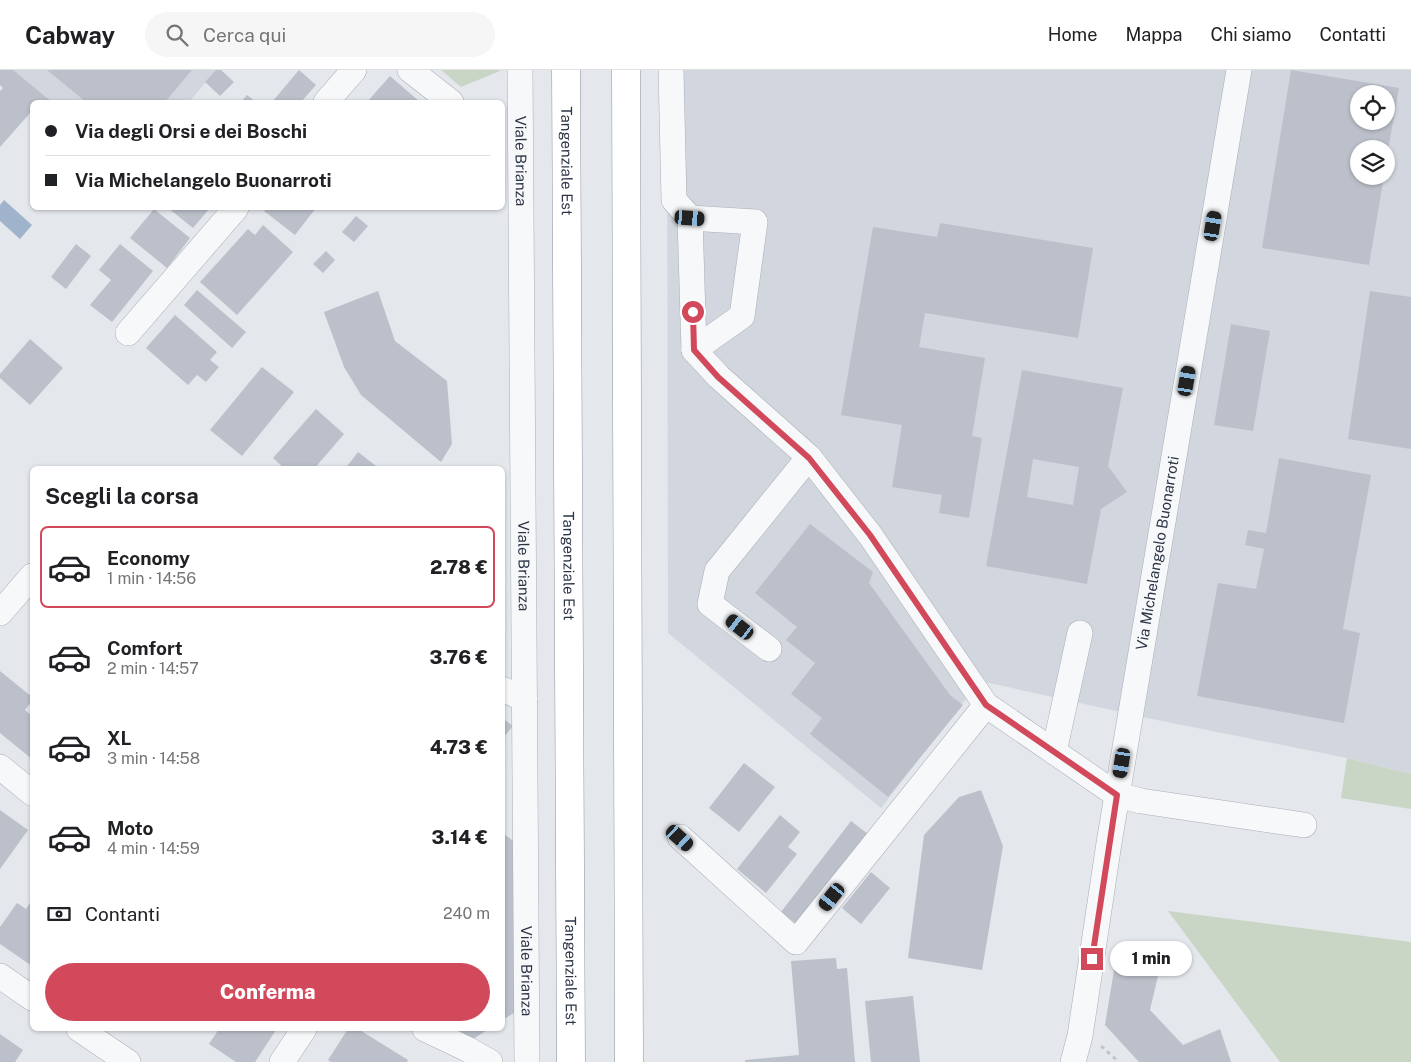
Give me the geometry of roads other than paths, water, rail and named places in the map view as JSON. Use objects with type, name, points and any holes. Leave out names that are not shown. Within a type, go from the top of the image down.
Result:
[{"type":"highway","name":"Tangenziale Est","points":[[566,70],[571,1062]]},
{"type":"highway","points":[[626,70],[629,1062]]},
{"type":"street","points":[[328,100],[354,70]]},
{"type":"street","points":[[410,70],[448,100]]},
{"type":"street","name":"Viale Brianza","points":[[520,70],[512,143],[514,694],[527,1062]]},
{"type":"street","points":[[671,70],[674,200],[690,218],[694,350],[718,377],[809,458],[870,535],[986,705],[1117,795],[1148,802],[1304,825]]},
{"type":"street","name":"Via Michelangelo Buonarroti","points":[[1073,1062],[1086,1046],[1117,795],[1239,70]]},
{"type":"street","points":[[128,333],[234,210]]},
{"type":"street","points":[[690,218],[755,222],[742,316],[694,350]]},
{"type":"street","points":[[769,650],[710,604],[713,587],[717,571],[809,458]]},
{"type":"street","points":[[0,613],[30,578]]},
{"type":"street","points":[[1054,752],[1080,633]]},
{"type":"street","points":[[680,838],[796,942],[986,705]]},
{"type":"street","points":[[0,767],[30,791]]},
{"type":"street","points":[[0,976],[30,997]]},
{"type":"street","points":[[82,1031],[128,1062]]},
{"type":"street","points":[[282,1062],[303,1031]]},
{"type":"street","points":[[429,1031],[468,1049],[490,1062]]},
{"type":"water","points":[[4,200],[32,225],[20,239],[0,221],[0,205]]}]
